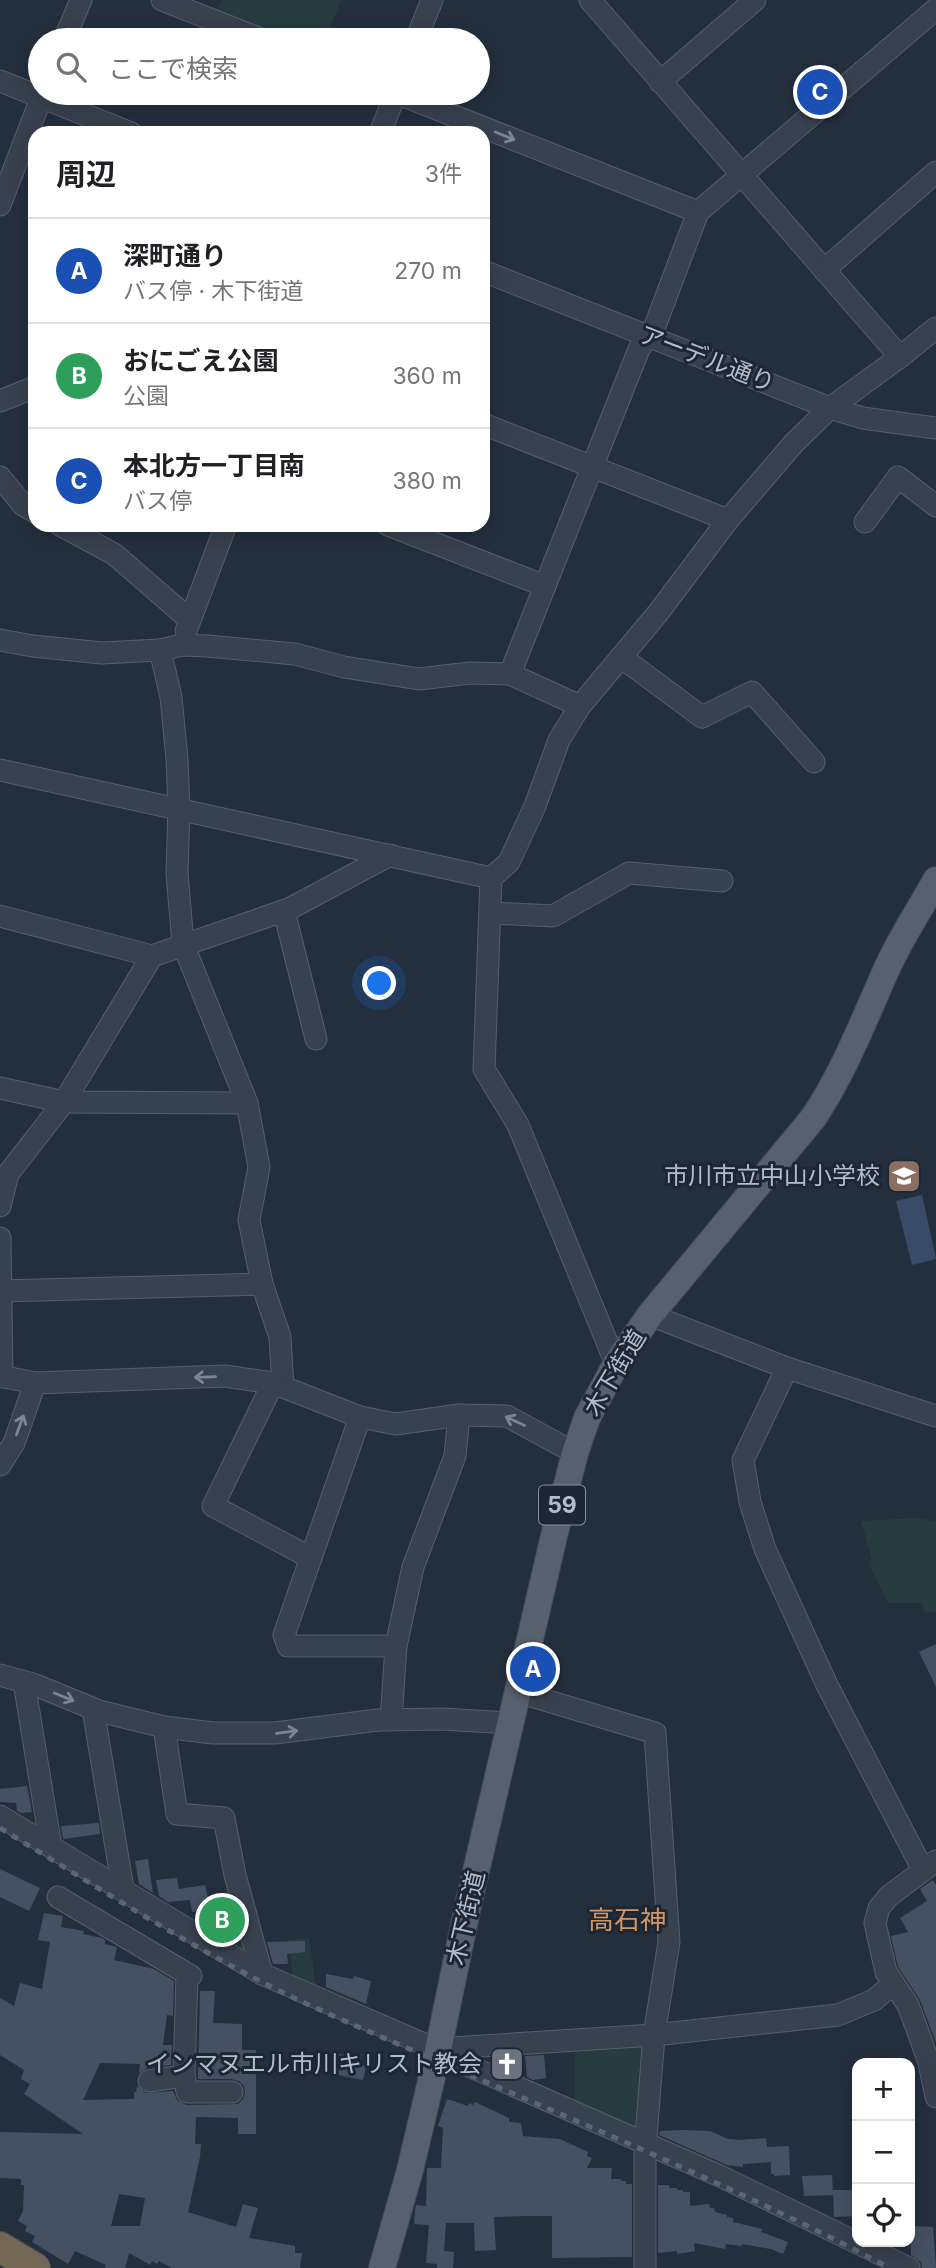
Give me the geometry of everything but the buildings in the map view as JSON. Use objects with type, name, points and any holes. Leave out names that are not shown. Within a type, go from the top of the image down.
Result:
[{"type":"highway","points":[[0,2247],[35,2268]]},
{"type":"main road","name":"木下街道","points":[[382,2268],[410,2170],[518,1692],[575,1453],[587,1418],[616,1364],[650,1315],[814,1117],[829,1094],[897,948],[936,880]]},
{"type":"street","points":[[69,28],[80,0]]},
{"type":"street","points":[[162,0],[213,9],[244,28]]},
{"type":"street","points":[[421,28],[432,0]]},
{"type":"street","points":[[590,0],[900,357]]},
{"type":"street","points":[[660,82],[755,0]]},
{"type":"street","points":[[510,674],[639,349],[655,326],[698,212],[936,9]]},
{"type":"street","points":[[0,81],[28,90]]},
{"type":"street","points":[[31,126],[39,105]]},
{"type":"street","points":[[66,105],[115,126]]},
{"type":"street","points":[[383,126],[391,105]]},
{"type":"street","points":[[426,105],[480,126]]},
{"type":"street","points":[[490,130],[698,212]]},
{"type":"street","points":[[0,205],[28,133]]},
{"type":"street","points":[[824,270],[936,172]]},
{"type":"street","name":"アーデル通り","points":[[490,274],[830,408],[863,418],[936,428]]},
{"type":"street","points":[[616,1364],[518,1125],[484,1069],[491,878],[509,862],[535,806],[559,740],[580,706],[658,613],[727,520],[794,443],[830,408],[936,328]]},
{"type":"street","points":[[0,401],[28,390]]},
{"type":"street","points":[[490,427],[727,520]]},
{"type":"street","points":[[0,477],[28,508]]},
{"type":"street","points":[[865,522],[898,478],[936,506]]},
{"type":"street","points":[[73,532],[114,554],[189,620]]},
{"type":"street","points":[[183,645],[189,620],[223,532]]},
{"type":"street","points":[[406,532],[545,586]]},
{"type":"street","points":[[0,640],[102,653],[160,650],[183,645],[295,654],[344,667],[419,679],[470,673],[510,674],[580,706]]},
{"type":"street","points":[[160,650],[172,709],[177,759],[177,873],[183,944],[247,1102],[259,1167],[249,1220],[262,1284],[280,1337],[278,1385],[213,1506],[311,1558]]},
{"type":"street","points":[[621,657],[702,717],[752,692],[814,762]]},
{"type":"street","points":[[0,769],[491,878]]},
{"type":"street","points":[[0,916],[152,956],[284,911],[390,855]]},
{"type":"street","points":[[491,913],[553,916],[629,873],[722,881]]},
{"type":"street","points":[[284,911],[316,1040]]},
{"type":"street","points":[[0,1206],[8,1174],[64,1102],[152,956]]},
{"type":"street","points":[[0,1088],[64,1102],[247,1102]]},
{"type":"street","points":[[0,1238],[1,1376],[35,1383],[225,1376],[278,1385],[360,1417],[396,1424],[459,1415],[507,1416],[575,1453]]},
{"type":"street","points":[[1,1291],[262,1284]]},
{"type":"street","points":[[650,1315],[787,1368],[936,1416]]},
{"type":"street","points":[[787,1368],[743,1460],[750,1502],[765,1549],[827,1685],[929,1866],[889,1896],[879,1908],[875,1923],[886,1972],[908,2006],[929,2063],[936,2097]]},
{"type":"street","points":[[0,1465],[13,1443],[35,1383]]},
{"type":"street","points":[[391,1720],[396,1646],[413,1567],[455,1456],[459,1415]]},
{"type":"street","points":[[360,1417],[284,1635],[288,1646],[396,1646]]},
{"type":"street","points":[[0,1675],[93,1709],[164,1727],[213,1733],[275,1734],[391,1720],[442,1719],[511,1723]]},
{"type":"street","points":[[24,1682],[51,1847]]},
{"type":"street","points":[[518,1692],[655,1733],[669,1942],[654,2035],[645,2143],[645,2268]]},
{"type":"street","points":[[93,1709],[123,1889]]},
{"type":"street","points":[[164,1727],[177,1814],[224,1818],[235,1875],[262,1974]]},
{"type":"street","points":[[0,1816],[262,1974],[438,2049],[645,2143],[909,2268]]},
{"type":"street","points":[[58,1897],[189,1975],[184,2076],[187,2092],[233,2092]]},
{"type":"street","points":[[438,2049],[654,2035],[838,2015],[874,2000],[893,1984]]},
{"type":"street","points":[[149,2081],[184,2076]]},
{"type":"green space","points":[[221,0],[341,0],[330,28],[245,28],[215,16]]},
{"type":"green space","points":[[915,1518],[936,1521],[936,1612],[925,1612],[921,1603],[888,1603],[868,1562],[872,1559],[861,1521]]},
{"type":"green space","points":[[232,1906],[244,1947],[239,1951],[203,1929],[213,1910]]},
{"type":"green space","points":[[309,1938],[317,1994],[294,1984],[288,1940]]},
{"type":"green space","points":[[575,2045],[647,2046],[638,2135],[575,2109]]},
{"type":"water","points":[[922,1195],[936,1259],[912,1265],[896,1201]]},
{"type":"railway","points":[[0,1828],[161,1926],[286,1994],[685,2169],[890,2268]]},
{"type":"place","name":"本北方一丁目南","points":[[820,92]]},
{"type":"place","name":"市川市立中山小学校","points":[[904,1176]]},
{"type":"place","name":"深町通り","points":[[533,1669]]},
{"type":"place","name":"おにごえ公園","points":[[222,1920]]},
{"type":"place","name":"インマヌエル市川キリスト教会","points":[[507,2064]]},
{"type":"district","name":"高石神","points":[[627,1920]]}]
